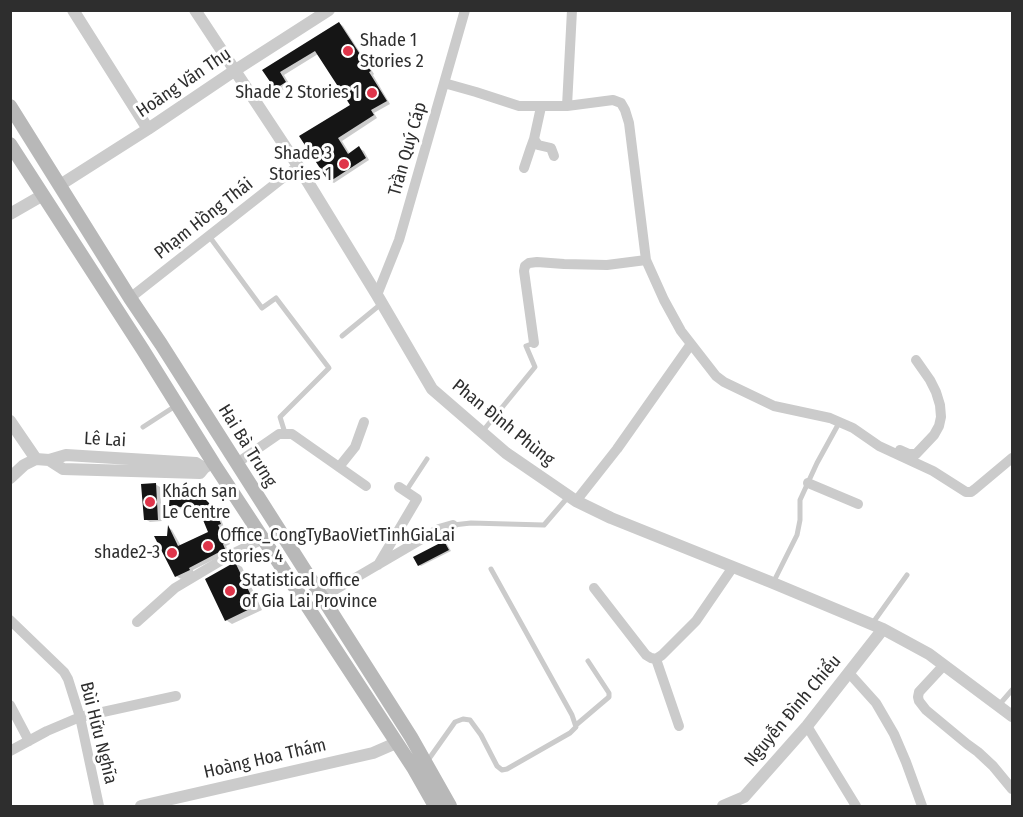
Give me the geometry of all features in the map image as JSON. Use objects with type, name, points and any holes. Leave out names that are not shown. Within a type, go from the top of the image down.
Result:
[{"type":"main road","name":"Hai Bà Trưng","points":[[10,106],[411,737],[420,766]]},
{"type":"main road","name":"Hai Bà Trưng","points":[[10,144],[177,405],[209,466],[263,539],[396,743],[420,766],[450,807]]},
{"type":"main road","points":[[43,195],[60,185]]},
{"type":"main road","points":[[209,466],[237,463]]},
{"type":"main road","points":[[396,743],[411,737]]},
{"type":"main road","points":[[420,766],[435,807]]},
{"type":"street","points":[[73,10],[148,129]]},
{"type":"street","name":"Phan Đình Phùng","points":[[195,10],[298,166],[432,389],[506,453],[573,498],[611,518],[878,627],[929,654],[1012,716]]},
{"type":"street","name":"Trần Quý Cáp","points":[[380,299],[465,10]]},
{"type":"street","points":[[567,106],[572,10]]},
{"type":"street","name":"Hoàng Văn Thụ","points":[[60,185],[322,12]]},
{"type":"street","points":[[444,83],[519,106],[567,106],[613,100],[623,106],[629,123],[646,260],[681,331],[716,376],[730,386],[774,406],[830,418],[914,454],[934,435],[939,426],[940,417],[940,405],[930,380],[916,360]]},
{"type":"street","points":[[525,168],[541,107]]},
{"type":"street","points":[[534,139],[538,144],[551,148],[554,156]]},
{"type":"street","name":"Phạm Hồng Thái","points":[[130,298],[298,166]]},
{"type":"street","points":[[10,214],[43,195]]},
{"type":"street","points":[[534,343],[524,271],[525,266],[529,263],[608,265],[646,260]]},
{"type":"street","points":[[573,498],[617,448],[691,344]]},
{"type":"street","points":[[10,422],[43,460]]},
{"type":"street","points":[[339,467],[355,447],[364,422]]},
{"type":"street","points":[[862,433],[879,446],[940,475],[966,492],[971,492],[1012,458]]},
{"type":"street","points":[[237,463],[279,434],[291,434],[366,486]]},
{"type":"street","name":"Lê Lai","points":[[10,478],[24,465],[66,455],[196,463],[209,466]]},
{"type":"street","points":[[808,483],[858,504]]},
{"type":"street","points":[[378,566],[417,499],[402,489]]},
{"type":"street","points":[[321,598],[433,532],[453,525]]},
{"type":"street","points":[[137,622],[176,588],[232,554],[263,539]]},
{"type":"street","points":[[594,588],[646,655],[656,659],[696,621],[733,567]]},
{"type":"street","name":"Bùi Hữu Nghĩa","points":[[10,620],[66,675],[80,717],[99,807]]},
{"type":"street","name":"Nguyễn Đình Chiểu","points":[[723,807],[747,802],[849,673],[878,627]]},
{"type":"street","points":[[656,659],[679,726]]},
{"type":"street","points":[[944,665],[919,692],[919,700],[926,710],[993,766],[1012,789]]},
{"type":"street","points":[[849,673],[876,703],[894,734],[922,807]]},
{"type":"street","points":[[10,751],[80,717],[176,696]]},
{"type":"street","points":[[10,705],[29,741]]},
{"type":"street","points":[[807,726],[856,807]]},
{"type":"street","name":"Hoàng Hoa Thám","points":[[141,807],[373,753],[396,743]]},
{"type":"lane","points":[[209,236],[262,308],[276,298],[329,368],[280,417],[285,433]]},
{"type":"lane","points":[[342,336],[380,299]]},
{"type":"lane","points":[[482,432],[535,367],[526,346],[534,343]]},
{"type":"lane","points":[[143,427],[177,405]]},
{"type":"lane","points":[[773,583],[797,535],[800,500],[840,422]]},
{"type":"lane","points":[[402,489],[427,459]]},
{"type":"lane","points":[[453,525],[471,523],[544,525],[573,498]]},
{"type":"lane","points":[[491,569],[576,724]]},
{"type":"lane","points":[[878,627],[907,575]]},
{"type":"lane","points":[[420,766],[455,722],[463,719],[470,720],[482,735],[502,770],[570,733],[576,724],[609,697],[609,693],[588,662]]},
{"type":"lane","points":[[999,705],[1012,690]]},
{"type":"building","points":[[339,22],[371,71],[369,72],[387,101],[371,110],[374,115],[338,138],[348,154],[359,146],[366,158],[329,182],[299,136],[350,105],[315,51],[280,72],[286,82],[275,89],[262,70]]},
{"type":"building","name":"Khách sạn Le Centre","points":[[156,483],[158,520],[144,520],[141,484]]},
{"type":"building","points":[[170,493],[201,495],[214,508],[221,524],[218,525],[226,542],[223,544],[225,549],[175,577],[154,536],[167,536],[168,525],[178,546],[208,532],[201,515],[193,508],[169,506]]},
{"type":"building","points":[[444,541],[449,550],[418,566],[413,557]]},
{"type":"building","name":"Statistical office of Gia Lai Province","points":[[235,562],[256,606],[225,621],[205,579]]},
{"type":"place","name":"Shade 1 Stories 2","points":[[348,51]]},
{"type":"place","name":"Shade 2 Stories 1","points":[[372,93]]},
{"type":"place","name":"Shade 3 Stories 1","points":[[344,164]]},
{"type":"place","name":"Khách sạn Le Centre","points":[[150,502]]},
{"type":"place","name":"Office_CongTyBaoVietTinhGiaLai stories 4","points":[[208,546]]},
{"type":"place","name":"shade2-3","points":[[172,553]]},
{"type":"place","name":"Statistical office of Gia Lai Province","points":[[230,591]]}]
